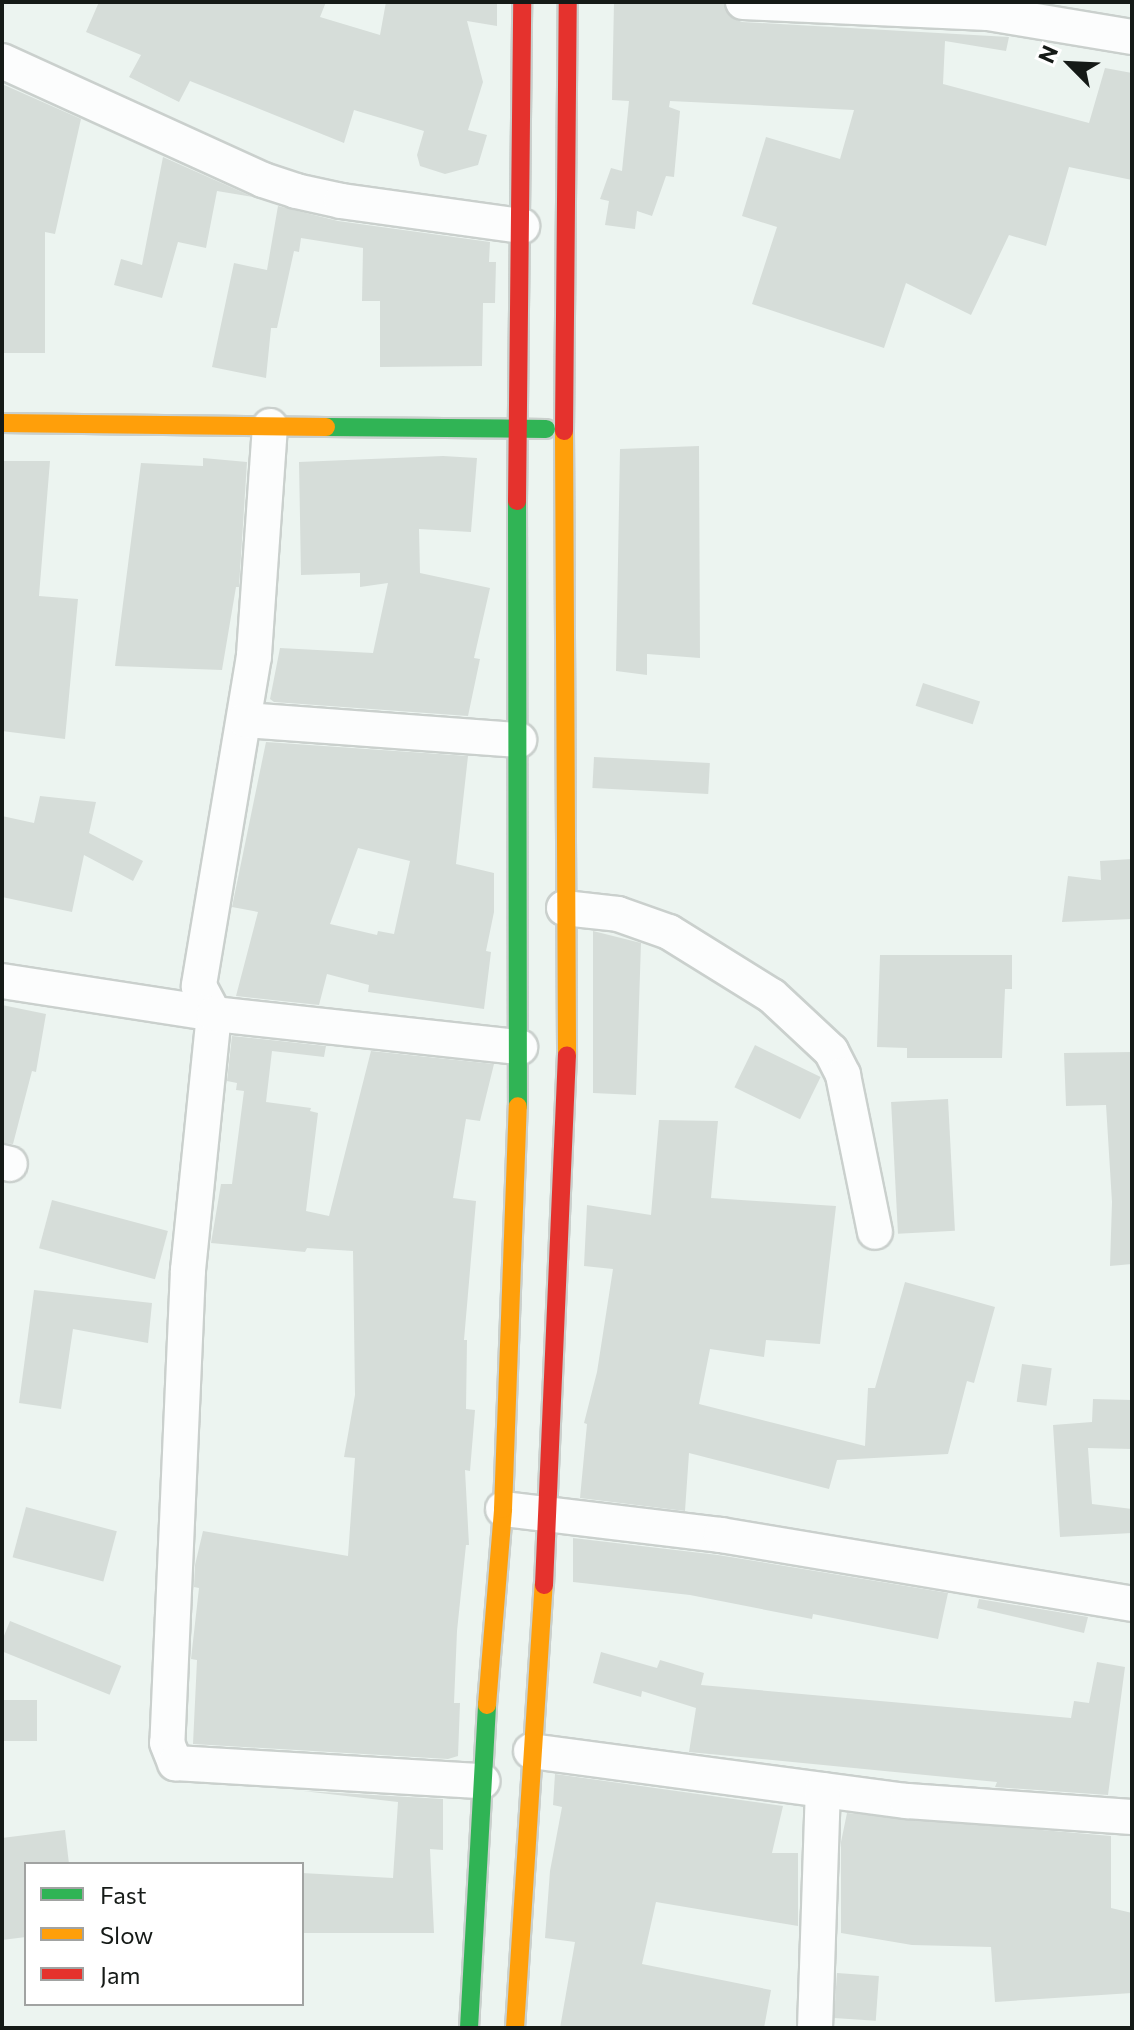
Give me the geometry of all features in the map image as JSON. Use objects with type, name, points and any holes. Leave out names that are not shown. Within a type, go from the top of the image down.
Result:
[{"type":"main road","points":[[469,2028],[482,1781],[503,1509],[520,1047],[517,430],[522,226],[522,2]]},
{"type":"main road","points":[[515,2028],[531,1751],[550,1515],[567,1050],[564,429],[568,2]]},
{"type":"main road","points":[[2,423],[564,429]]},
{"type":"street","points":[[743,2],[988,13],[1132,37]]},
{"type":"street","points":[[2,61],[263,180],[296,191],[522,226]]},
{"type":"street","points":[[270,426],[254,656],[199,986],[214,1014],[188,1270],[167,1743],[175,1763],[482,1781]]},
{"type":"street","points":[[245,720],[519,740]]},
{"type":"street","points":[[564,908],[618,914],[669,932],[772,996],[831,1051],[843,1075],[875,1232]]},
{"type":"street","points":[[2,981],[214,1014],[520,1047]]},
{"type":"street","points":[[503,1509],[721,1535],[1132,1604]]},
{"type":"street","points":[[531,1751],[923,1802],[1132,1817]]},
{"type":"street","points":[[815,2028],[823,1790]]},
{"type":"building","points":[[99,2],[326,2],[320,17],[380,35],[386,2],[497,2],[497,26],[467,21],[483,82],[468,130],[487,135],[478,165],[445,174],[420,166],[417,155],[424,131],[354,110],[344,143],[190,81],[179,102],[129,77],[141,55],[86,32]]},
{"type":"building","points":[[614,2],[724,4],[732,18],[742,22],[1009,37],[1006,51],[945,41],[943,84],[1089,123],[1105,68],[1132,73],[1132,180],[1069,167],[1046,246],[1009,235],[971,315],[906,283],[884,348],[752,304],[777,227],[742,216],[766,137],[840,159],[854,110],[670,101],[669,107],[680,111],[674,177],[666,176],[652,216],[637,211],[635,229],[605,225],[609,201],[600,199],[611,168],[622,171],[629,101],[612,100]]},
{"type":"building","points":[[2,84],[81,119],[55,234],[45,232],[45,353],[2,353]]},
{"type":"building","points":[[163,157],[253,197],[217,191],[206,248],[178,242],[162,298],[114,285],[121,259],[142,265]]},
{"type":"building","points":[[278,206],[338,221],[490,242],[489,262],[496,262],[495,303],[483,303],[482,366],[380,367],[380,301],[362,301],[363,248],[301,238],[299,252],[294,251],[277,328],[271,328],[266,378],[212,367],[234,263],[267,270]]},
{"type":"building","points":[[699,446],[700,658],[647,654],[647,675],[616,671],[620,449]]},
{"type":"building","points":[[443,456],[477,458],[471,532],[419,529],[420,573],[490,588],[474,658],[480,659],[468,716],[274,702],[270,699],[280,648],[373,653],[388,583],[360,587],[360,573],[301,575],[299,462]]},
{"type":"building","points":[[203,458],[247,462],[239,587],[236,587],[222,670],[115,666],[141,463],[203,466]]},
{"type":"building","points":[[2,461],[50,461],[39,596],[78,599],[65,739],[2,731]]},
{"type":"building","points":[[923,683],[980,702],[973,724],[916,706]]},
{"type":"building","points":[[266,742],[468,756],[456,864],[494,873],[494,912],[486,951],[491,952],[484,1009],[368,992],[369,985],[327,974],[319,1005],[236,996],[258,912],[232,907]],"holes":[[[358,848],[410,861],[394,934],[378,931],[377,935],[330,924]]]},
{"type":"building","points":[[594,757],[710,763],[708,794],[592,788]]},
{"type":"building","points":[[40,796],[96,802],[89,833],[143,861],[133,881],[84,855],[72,912],[2,897],[2,816],[34,823]]},
{"type":"building","points":[[1132,859],[1132,919],[1062,922],[1068,876],[1101,880],[1100,861]]},
{"type":"building","points":[[593,931],[641,943],[636,1095],[593,1093]]},
{"type":"building","points":[[880,955],[1012,955],[1012,989],[1005,989],[1002,1058],[907,1058],[907,1048],[877,1047]]},
{"type":"building","points":[[2,1005],[46,1014],[36,1072],[32,1071],[13,1144],[2,1143]]},
{"type":"building","points":[[232,1036],[326,1046],[324,1057],[272,1051],[266,1102],[311,1108],[310,1111],[318,1113],[306,1211],[329,1216],[371,1051],[494,1064],[480,1121],[466,1119],[453,1198],[476,1201],[464,1340],[467,1340],[466,1409],[475,1410],[470,1471],[465,1470],[469,1545],[466,1545],[457,1631],[454,1703],[460,1703],[458,1756],[448,1759],[193,1744],[197,1660],[191,1659],[199,1588],[194,1587],[195,1565],[203,1531],[348,1556],[355,1458],[344,1457],[355,1395],[353,1251],[307,1248],[305,1252],[211,1243],[221,1184],[232,1184],[244,1091],[236,1090],[237,1083],[227,1081]]},
{"type":"building","points":[[755,1045],[821,1077],[800,1119],[734,1087]]},
{"type":"building","points":[[1132,1052],[1132,1264],[1110,1266],[1112,1202],[1106,1105],[1066,1106],[1064,1053]]},
{"type":"building","points":[[948,1099],[955,1231],[898,1234],[891,1102]]},
{"type":"building","points":[[659,1120],[718,1121],[711,1198],[836,1206],[820,1344],[766,1340],[764,1357],[710,1349],[699,1404],[865,1446],[868,1388],[875,1388],[905,1282],[995,1307],[974,1383],[967,1381],[948,1454],[837,1460],[829,1489],[689,1453],[685,1511],[580,1498],[587,1424],[584,1423],[597,1372],[613,1269],[584,1266],[587,1205],[651,1215]]},
{"type":"building","points":[[52,1200],[168,1231],[155,1279],[39,1248]]},
{"type":"building","points":[[34,1290],[152,1303],[148,1343],[73,1329],[61,1409],[19,1403]]},
{"type":"building","points":[[1022,1364],[1052,1368],[1046,1406],[1017,1402]]},
{"type":"building","points":[[1093,1399],[1132,1400],[1132,1449],[1088,1448],[1092,1504],[1132,1509],[1132,1533],[1060,1537],[1053,1425],[1092,1422]]},
{"type":"building","points":[[26,1507],[117,1531],[103,1582],[13,1557]]},
{"type":"building","points":[[573,1538],[718,1555],[948,1593],[938,1639],[813,1614],[812,1619],[690,1595],[573,1582]]},
{"type":"building","points":[[979,1599],[1088,1617],[1084,1633],[977,1608]]},
{"type":"building","points":[[10,1621],[121,1666],[110,1695],[2,1651],[2,1641]]},
{"type":"building","points":[[601,1652],[657,1668],[660,1660],[704,1673],[701,1685],[1071,1718],[1074,1701],[1089,1703],[1097,1662],[1125,1667],[1108,1795],[995,1787],[997,1782],[689,1752],[696,1708],[642,1691],[641,1697],[593,1683]]},
{"type":"building","points":[[2,1700],[37,1700],[37,1741],[2,1741]]},
{"type":"building","points":[[555,1774],[783,1806],[772,1853],[798,1853],[798,1926],[656,1902],[642,1964],[771,1990],[764,2028],[560,2028],[575,1942],[545,1938],[550,1871],[562,1807],[553,1805]]},
{"type":"building","points":[[303,1791],[443,1799],[443,1850],[430,1849],[434,1933],[304,1933],[304,1873],[393,1878],[398,1802]]},
{"type":"building","points":[[847,1813],[1111,1836],[1111,1908],[1132,1913],[1132,1993],[995,2002],[991,1947],[912,1945],[841,1933],[841,1842]]},
{"type":"building","points":[[65,1830],[69,1862],[24,1862],[24,1937],[2,1940],[2,1838]]},
{"type":"building","points":[[837,1973],[879,1976],[876,2021],[834,2018]]},
{"type":"traffic: fast","points":[[326,427],[546,429]]},
{"type":"traffic: fast","points":[[517,501],[518,1106]]},
{"type":"traffic: fast","points":[[469,2028],[487,1705]]},
{"type":"traffic: slow","points":[[2,423],[326,427]]},
{"type":"traffic: slow","points":[[564,431],[567,1055]]},
{"type":"traffic: slow","points":[[487,1705],[503,1509],[518,1106]]},
{"type":"traffic: slow","points":[[515,2028],[544,1585]]},
{"type":"traffic: jam","points":[[517,501],[522,2]]},
{"type":"traffic: jam","points":[[564,431],[568,2]]},
{"type":"traffic: jam","points":[[544,1585],[567,1055]]}]
